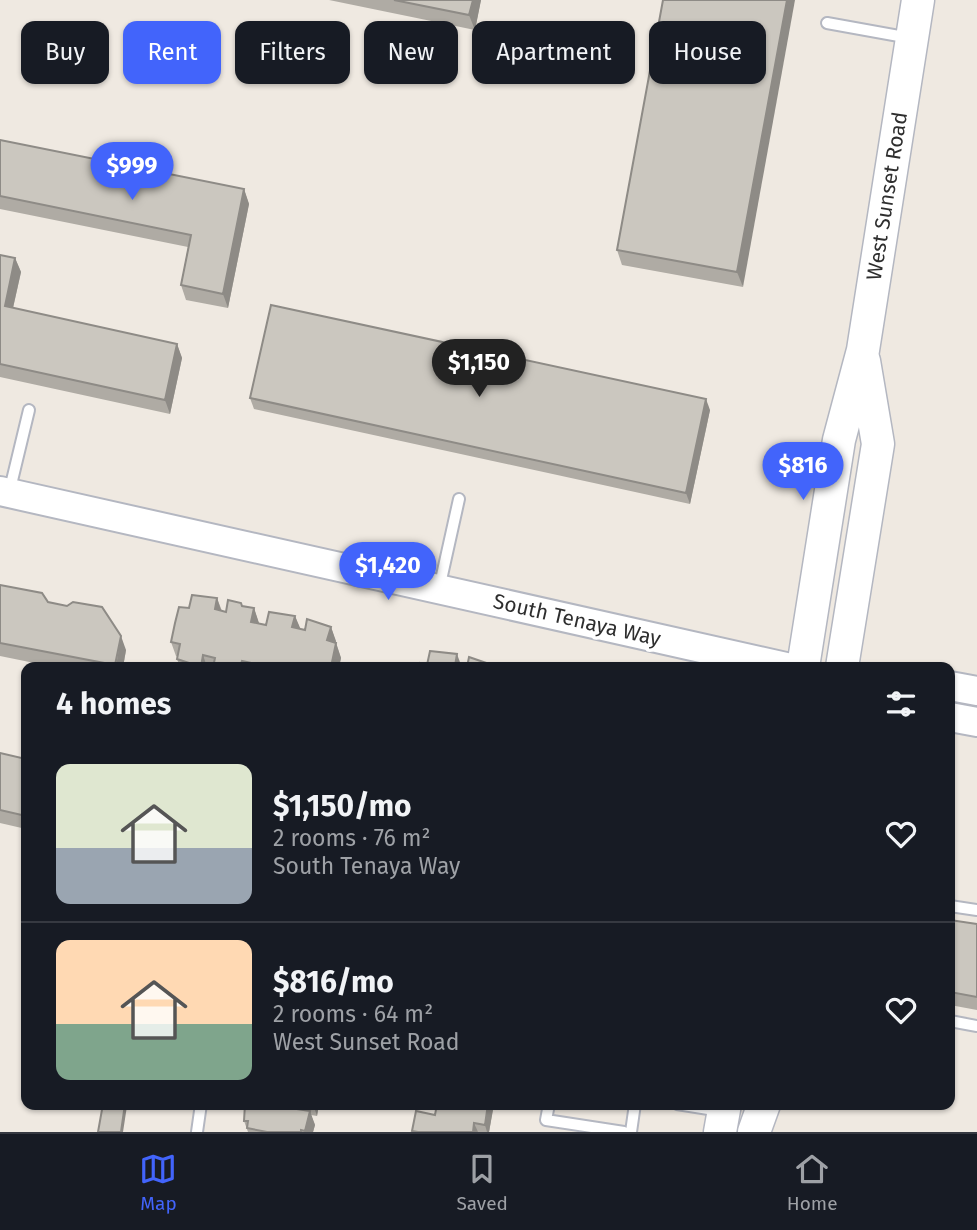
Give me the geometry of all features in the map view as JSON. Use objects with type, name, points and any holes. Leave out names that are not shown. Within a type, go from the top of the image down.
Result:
[{"type":"main road","name":"West Sunset Road","points":[[804,662],[839,440],[863,350],[918,0]]},
{"type":"main road","name":"West Sunset Road","points":[[843,662],[878,444],[863,350]]},
{"type":"main road","points":[[754,1132],[762,1110]]},
{"type":"street","name":"South Tenaya Way","points":[[5,492],[764,662]]},
{"type":"street","points":[[955,687],[977,691]]},
{"type":"street","points":[[955,718],[977,722]]},
{"type":"lane","points":[[827,23],[911,38]]},
{"type":"lane","points":[[5,492],[29,410]]},
{"type":"lane","points":[[439,589],[459,499]]},
{"type":"lane","points":[[955,907],[977,910]]},
{"type":"lane","points":[[955,1022],[977,1026]]},
{"type":"lane","points":[[197,1132],[200,1110]]},
{"type":"lane","points":[[548,1110],[547,1120],[624,1132]]},
{"type":"lane","points":[[631,1132],[634,1110]]},
{"type":"lane","points":[[700,1110],[723,1116]]},
{"type":"building","points":[[394,0],[473,0],[469,15]]},
{"type":"building","points":[[663,0],[787,0],[737,272],[617,250],[649,76],[649,84],[766,84],[766,21],[659,21]]},
{"type":"building","points":[[0,140],[244,189],[223,294],[181,285],[191,235],[0,196]]},
{"type":"building","points":[[0,255],[15,258],[5,306],[177,344],[165,400],[0,364]]},
{"type":"building","points":[[271,305],[706,399],[686,493],[250,398]]},
{"type":"building","points":[[0,585],[42,593],[48,602],[67,606],[73,602],[102,607],[121,636],[116,662],[99,662],[0,643]]},
{"type":"building","points":[[192,595],[217,598],[215,609],[226,612],[228,600],[254,608],[251,622],[266,625],[269,612],[295,616],[292,627],[305,630],[307,619],[331,627],[327,640],[336,643],[332,662],[214,662],[215,658],[203,655],[202,662],[177,659],[180,644],[171,642],[175,623],[179,607],[189,608]]},
{"type":"building","points":[[430,651],[457,654],[456,662],[428,662]]},
{"type":"building","points":[[469,657],[483,662],[468,662]]},
{"type":"building","points":[[0,753],[21,758],[21,815],[0,810]]},
{"type":"building","points":[[955,921],[977,924],[977,997],[955,993]]},
{"type":"building","points":[[102,1110],[124,1110],[121,1132],[98,1132]]},
{"type":"building","points":[[245,1110],[310,1111],[305,1131],[301,1132],[267,1132],[247,1128],[248,1121],[244,1121]]},
{"type":"building","points":[[436,1110],[487,1110],[485,1125],[474,1123],[473,1132],[412,1131],[416,1111],[435,1115]]}]
